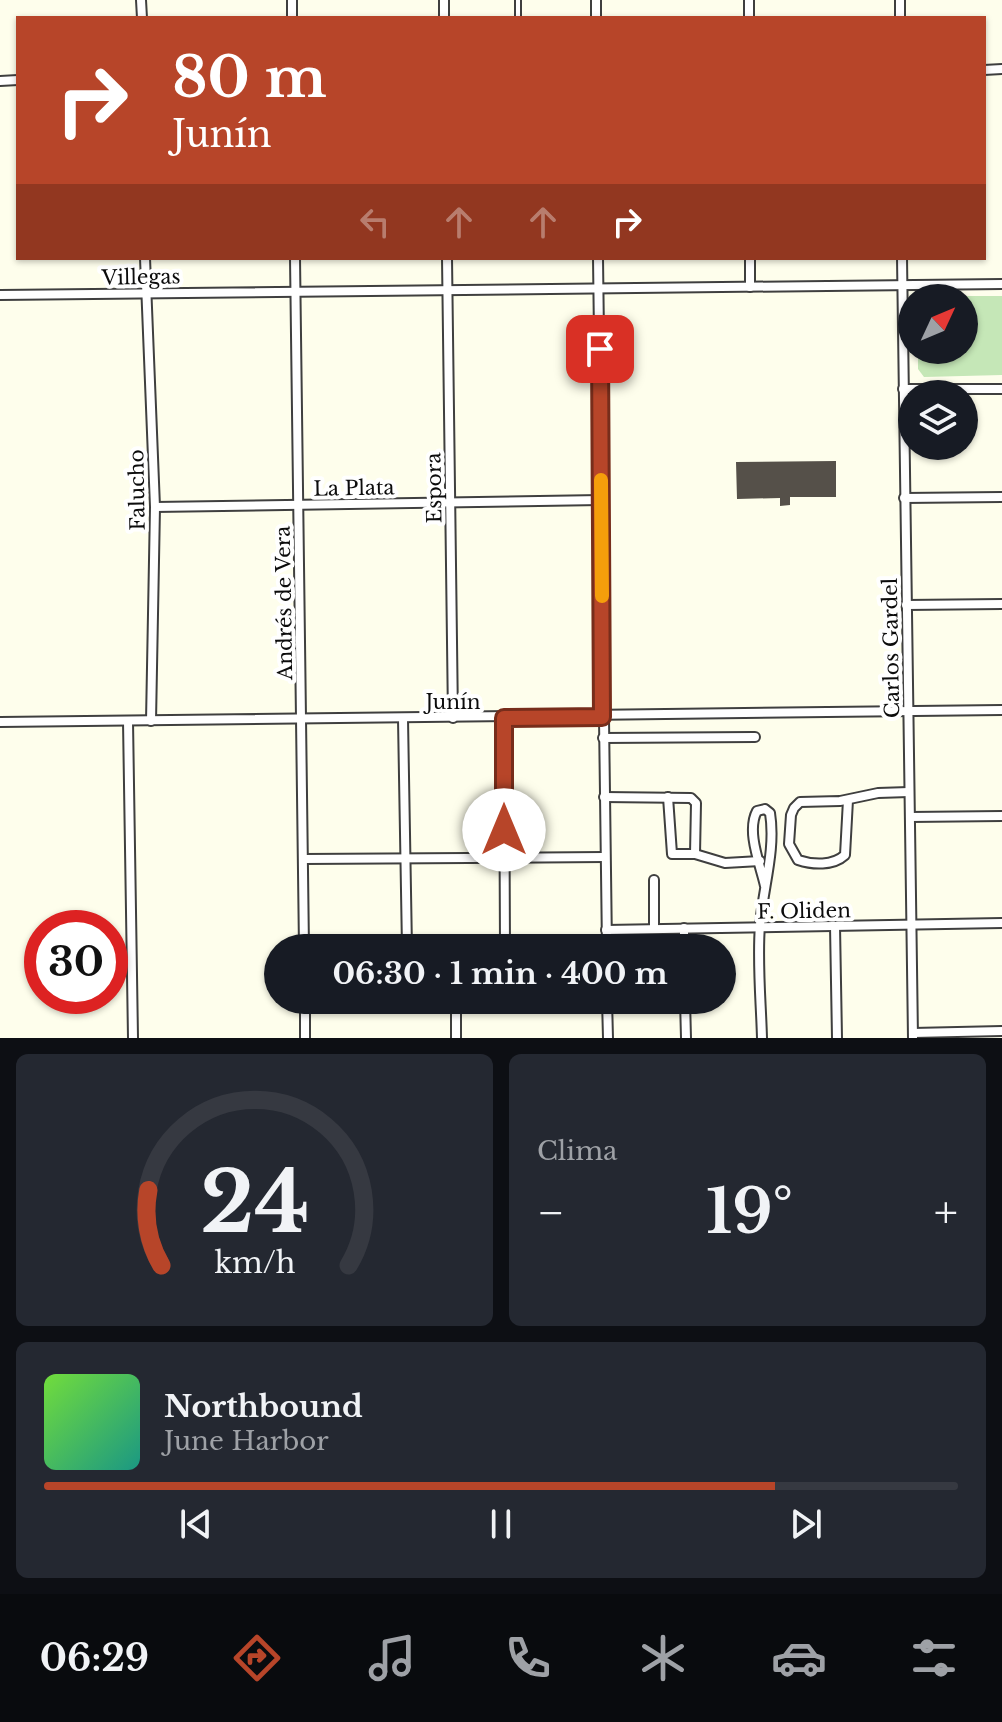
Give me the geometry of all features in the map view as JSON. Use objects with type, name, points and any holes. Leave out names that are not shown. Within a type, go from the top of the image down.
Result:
[{"type":"street","name":"Falucho","points":[[145,260],[155,507],[151,721]]},
{"type":"street","name":"Andrés de Vera","points":[[295,260],[304,934]]},
{"type":"street","name":"Espora","points":[[447,260],[453,718]]},
{"type":"street","points":[[598,260],[606,934]]},
{"type":"street","points":[[750,260],[750,287]]},
{"type":"street","name":"Carlos Gardel","points":[[902,260],[902,284]]},
{"type":"street","name":"Villegas","points":[[978,284],[1002,284]]},
{"type":"street","name":"Villegas","points":[[0,295],[898,285]]},
{"type":"street","points":[[978,389],[1002,389]]},
{"type":"street","name":"Carlos Gardel","points":[[904,460],[913,1035]]},
{"type":"street","points":[[904,498],[1002,497]]},
{"type":"street","name":"La Plata","points":[[155,507],[601,500]]},
{"type":"street","points":[[906,605],[1002,604]]},
{"type":"street","name":"Junín","points":[[0,722],[1002,710]]},
{"type":"street","points":[[504,718],[505,934]]},
{"type":"street","points":[[403,719],[407,934]]},
{"type":"street","points":[[128,721],[133,1038]]},
{"type":"street","points":[[603,738],[755,737]]},
{"type":"street","points":[[848,800],[845,855],[834,863],[798,860],[789,844],[794,808],[807,800],[848,800],[878,793],[909,792]]},
{"type":"street","points":[[604,797],[691,798],[696,803],[695,854]]},
{"type":"street","points":[[668,797],[670,850],[677,856],[695,854],[725,863],[760,861]]},
{"type":"street","points":[[762,1038],[760,927],[765,886],[772,823],[770,813],[765,809],[757,811],[753,818],[765,886]]},
{"type":"street","points":[[910,817],[1002,816]]},
{"type":"street","points":[[303,859],[605,857]]},
{"type":"street","points":[[654,880],[654,929]]},
{"type":"street","name":"F. Oliden","points":[[606,930],[1002,923]]},
{"type":"street","points":[[835,926],[837,1038]]},
{"type":"street","points":[[684,928],[684,934]]},
{"type":"street","points":[[305,1014],[305,1038]]},
{"type":"street","points":[[456,1014],[456,1038]]},
{"type":"street","points":[[607,1014],[608,1038]]},
{"type":"street","points":[[685,1014],[686,1038]]},
{"type":"street","points":[[913,1035],[1002,1031]]},
{"type":"green space","points":[[978,296],[1002,296],[1002,375],[924,377],[918,364],[978,364]]},
{"type":"building","points":[[836,461],[836,497],[790,497],[790,505],[780,506],[780,498],[737,499],[736,462]]},
{"type":"slow traffic","points":[[601,480],[602,596]]},
{"type":"route","points":[[504,830],[504,718],[602,717],[600,349]]}]
